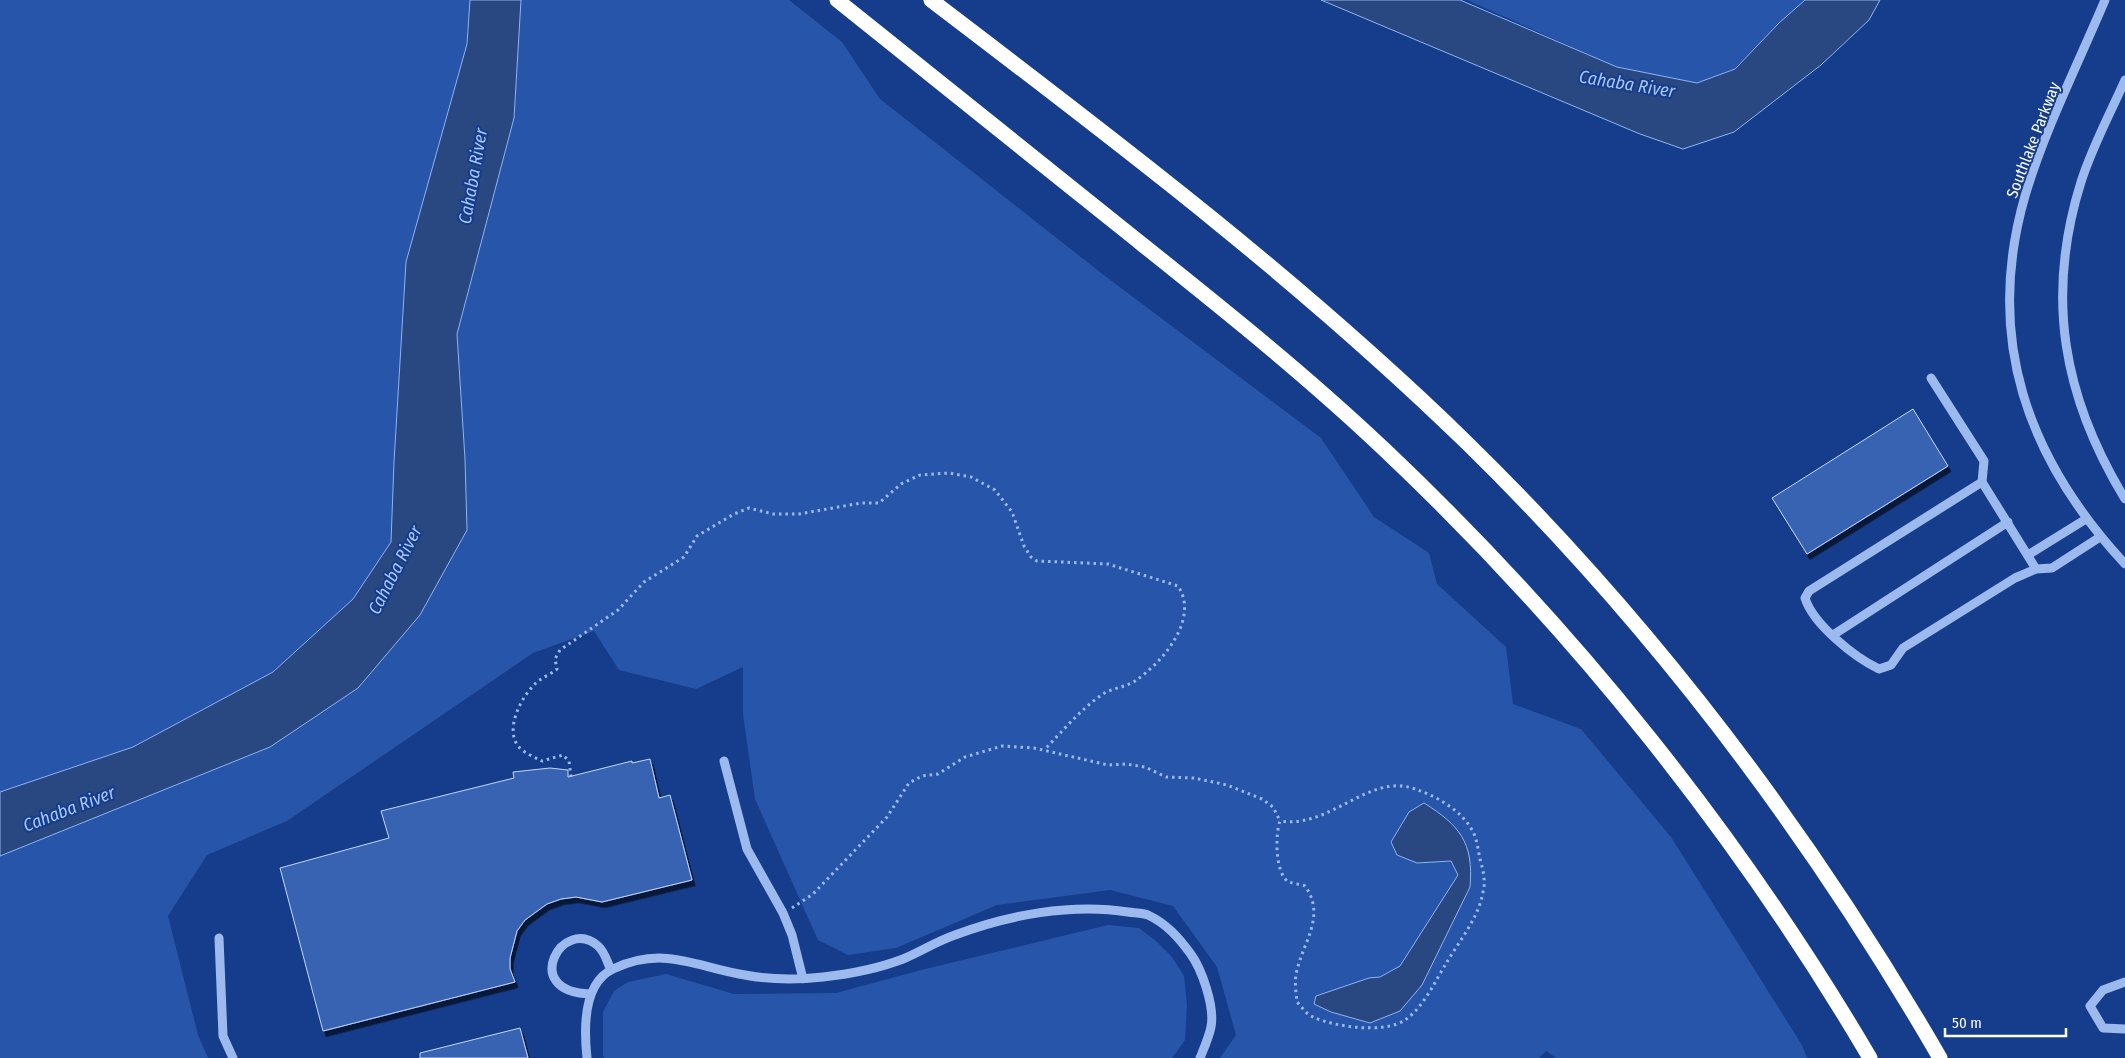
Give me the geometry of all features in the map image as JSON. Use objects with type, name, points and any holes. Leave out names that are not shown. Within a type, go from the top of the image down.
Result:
[{"type":"highway","points":[[837,0],[1288,362],[1388,452],[1458,522],[1539,608],[1606,685],[1693,794],[1757,882],[1816,970],[1870,1058]]},
{"type":"highway","points":[[931,0],[1181,194],[1320,310],[1387,368],[1467,443],[1562,541],[1667,662],[1770,793],[1868,939],[1940,1058]]},
{"type":"street","name":"Southlake Parkway","points":[[2106,0],[2045,141],[2025,196],[2012,259],[2010,281],[2016,363],[2027,408],[2052,467],[2086,519],[2125,564]]},
{"type":"street","points":[[2125,80],[2090,157],[2068,229],[2063,283],[2063,313],[2070,368],[2085,423],[2125,499]]},
{"type":"street","points":[[1931,378],[1984,460],[1982,482],[2036,569]]},
{"type":"street","points":[[1982,482],[1809,591],[1805,598],[1808,608],[1832,635],[1868,664],[1879,669],[1892,665],[1903,648],[2015,578],[2036,569],[2052,568],[2100,537]]},
{"type":"street","points":[[2028,555],[2086,519]]},
{"type":"street","points":[[1832,635],[2008,522]]},
{"type":"street","points":[[724,761],[747,849],[760,876],[783,913],[792,935],[803,979]]},
{"type":"street","points":[[588,1058],[586,1023],[590,994],[611,970],[636,961],[678,958],[744,975],[803,979],[873,969],[903,959],[954,935],[1027,916],[1064,909],[1115,910],[1147,915],[1175,933],[1196,962],[1207,988],[1212,1025],[1200,1058]]},
{"type":"street","points":[[219,938],[224,1036],[233,1058]]},
{"type":"street","points":[[590,994],[573,994],[558,984],[552,967],[557,950],[572,940],[590,941],[604,953],[611,970]]},
{"type":"street","points":[[2125,982],[2103,990],[2090,1006],[2103,1028],[2125,1028]]},
{"type":"path","points":[[571,776],[570,761],[563,756],[542,761],[519,746],[514,737],[515,723],[521,700],[536,683],[556,669],[555,659],[560,650],[618,610],[644,582],[684,557],[697,536],[734,514],[749,508],[773,514],[800,514],[861,503],[879,503],[901,484],[920,475],[949,473],[971,477],[995,490],[1012,512],[1024,546],[1031,557],[1037,561],[1108,564],[1178,586],[1184,596],[1186,607],[1174,642],[1162,659],[1133,682],[1100,696],[1044,750]]},
{"type":"path","points":[[783,913],[813,894],[887,817],[908,783],[922,776],[938,774],[964,757],[1002,746],[1044,750],[1108,765],[1126,764],[1145,767],[1166,776],[1194,778],[1227,785],[1262,799],[1273,807],[1280,821],[1276,831],[1277,853],[1285,877],[1289,882],[1305,886],[1314,905],[1313,927],[1296,971],[1297,1002],[1313,1017],[1351,1026],[1376,1028],[1394,1025],[1406,1020],[1429,992],[1478,911],[1484,892],[1484,874],[1473,831],[1464,818],[1447,804],[1415,789],[1400,785],[1371,790],[1344,806],[1318,818],[1298,822],[1280,821]]},
{"type":"shaded area","points":[[0,0],[470,0],[467,44],[406,262],[394,462],[392,542],[353,599],[273,672],[133,747],[0,794]]},
{"type":"shaded area","points":[[521,0],[789,0],[842,42],[880,99],[1105,276],[1321,438],[1374,517],[1429,553],[1437,584],[1506,647],[1513,704],[1581,729],[1671,837],[1802,1045],[1807,1058],[1556,1058],[1546,1051],[1539,1058],[1220,1058],[1236,1035],[1217,967],[1173,906],[1110,890],[997,905],[896,948],[848,955],[818,940],[755,799],[743,714],[743,667],[696,689],[619,670],[594,631],[533,653],[287,821],[207,855],[168,916],[198,1035],[208,1058],[0,1058],[0,856],[270,747],[420,615],[467,530],[465,459],[457,334],[514,118]]},
{"type":"shaded area","points":[[1467,0],[1805,0],[1779,23],[1734,69],[1697,83],[1617,67]]},
{"type":"shaded area","points":[[1108,925],[1139,928],[1172,957],[1184,976],[1187,1005],[1185,1040],[1172,1058],[604,1058],[603,1055],[603,1012],[614,991],[628,982],[666,974],[734,994],[836,993],[921,970]]},
{"type":"water","name":"Cahaba River","points":[[470,0],[521,0],[514,118],[457,334],[465,459],[467,530],[420,615],[358,688],[270,747],[0,856],[0,792],[133,747],[273,672],[353,599],[391,542],[406,262],[467,44]]},
{"type":"water","name":"Cahaba River","points":[[1321,0],[1460,0],[1617,67],[1697,83],[1735,69],[1779,23],[1805,0],[1880,0],[1869,20],[1821,65],[1734,132],[1683,149],[1640,134]]},
{"type":"water","points":[[1424,803],[1447,819],[1462,836],[1471,871],[1470,887],[1422,985],[1400,1011],[1370,1023],[1331,1012],[1314,1004],[1316,996],[1369,978],[1380,977],[1400,966],[1458,875],[1451,861],[1417,863],[1397,855],[1391,842],[1409,812]]},
{"type":"building","points":[[1913,409],[1948,466],[1807,554],[1772,498]]},
{"type":"building","points":[[650,759],[659,798],[670,795],[692,880],[602,902],[576,897],[561,899],[547,904],[525,920],[517,931],[510,958],[510,969],[515,982],[323,1031],[280,868],[389,838],[381,811],[514,778],[513,772],[550,768],[568,770],[568,777],[632,761],[632,763]]},
{"type":"building","points":[[520,1028],[528,1058],[420,1058],[420,1053]]}]
